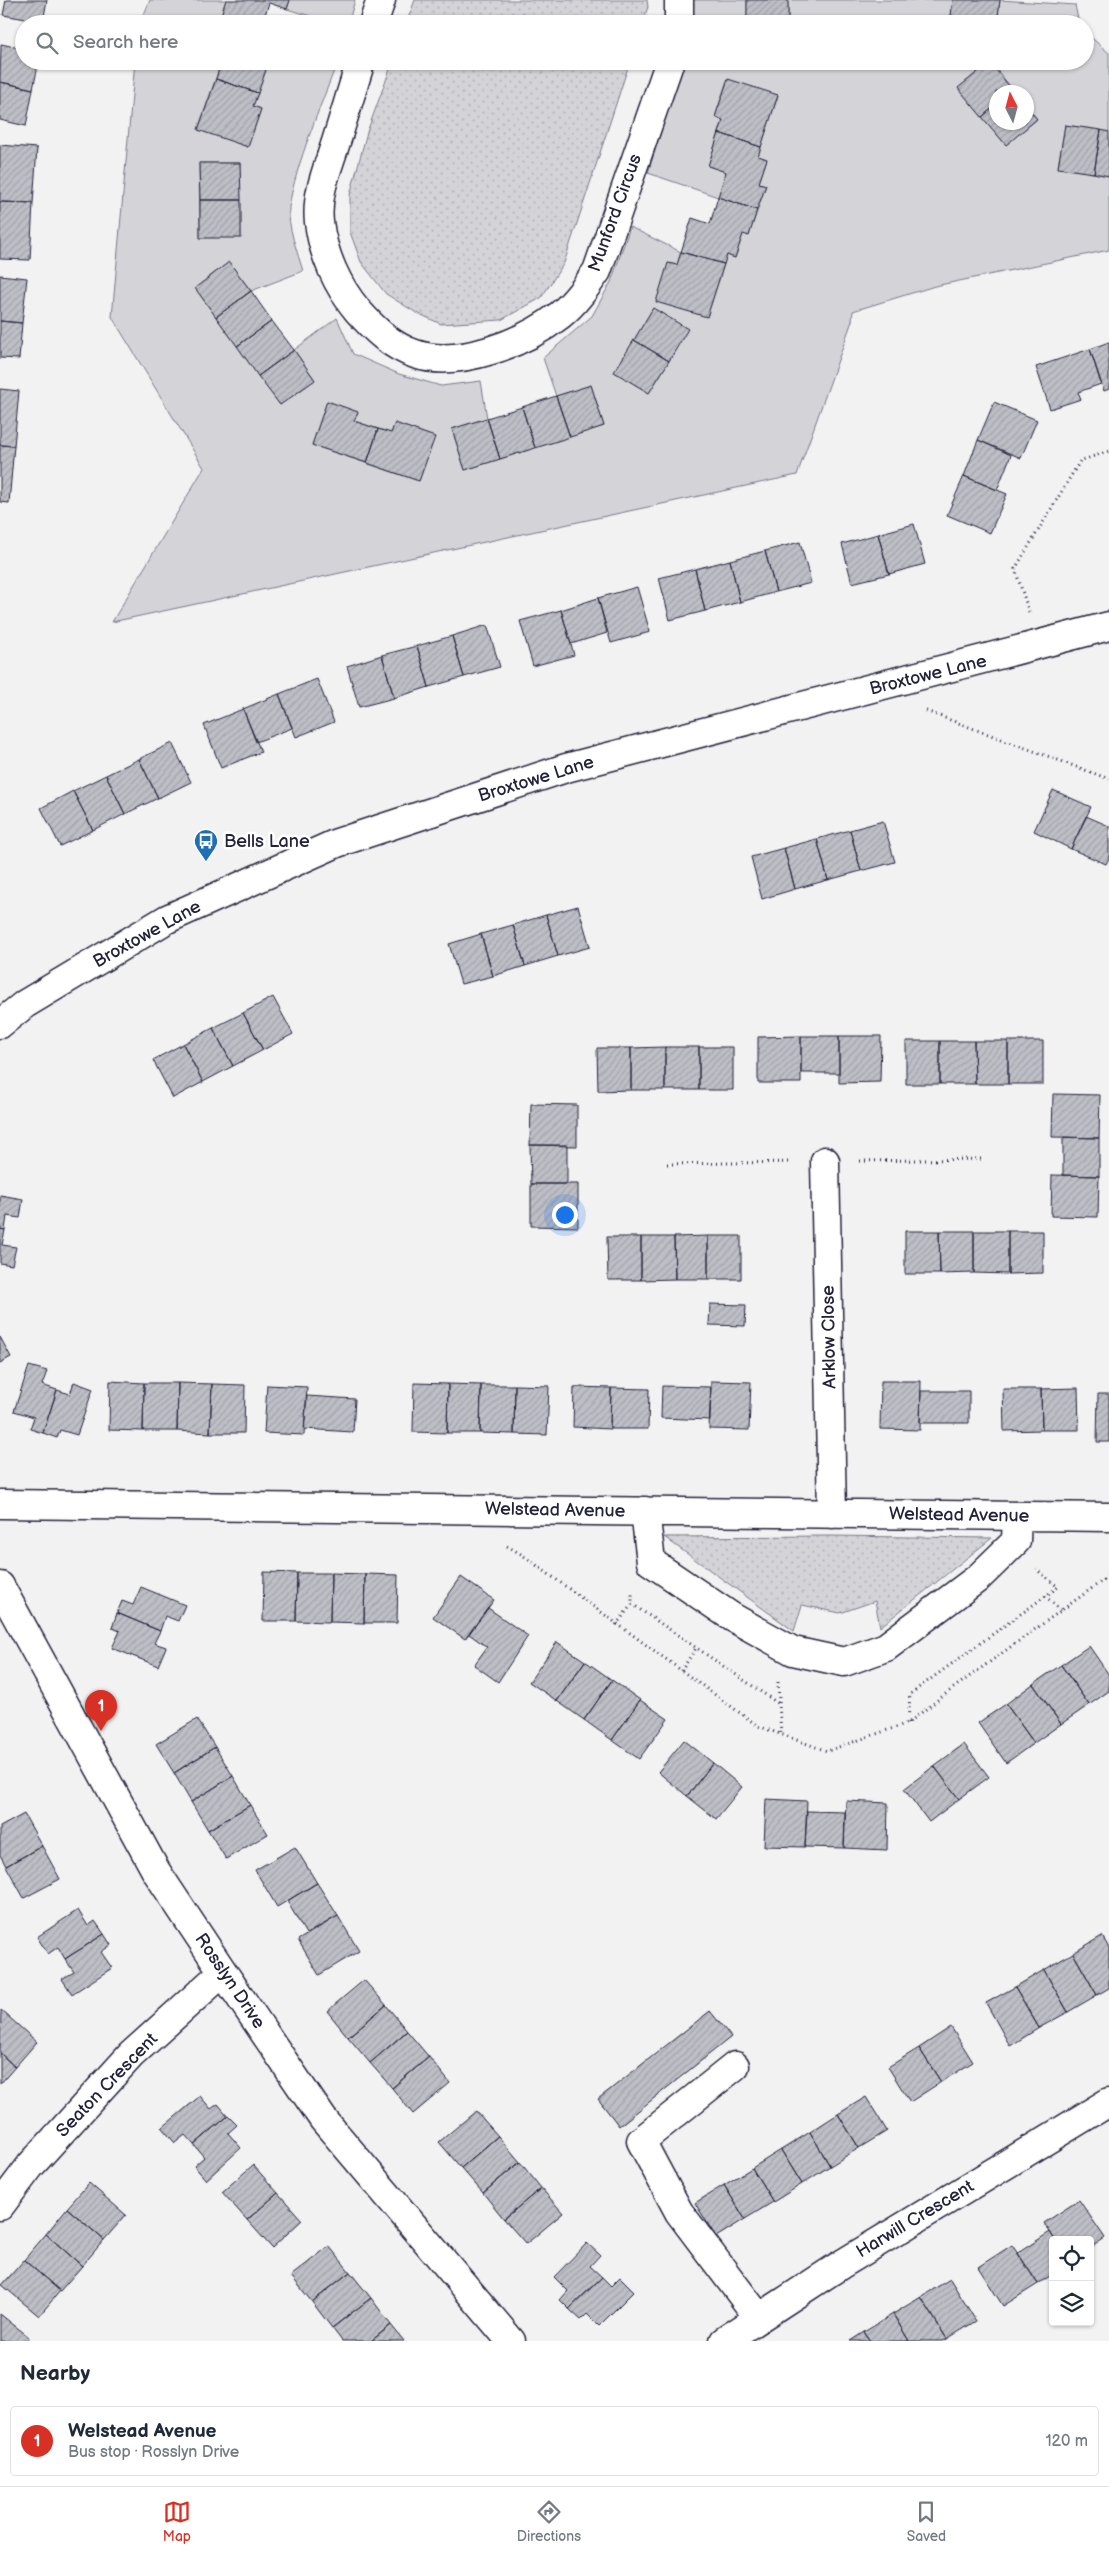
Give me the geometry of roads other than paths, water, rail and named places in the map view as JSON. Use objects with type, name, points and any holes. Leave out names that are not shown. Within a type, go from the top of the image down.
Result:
[{"type":"street","points":[[376,15],[381,0]]},
{"type":"street","points":[[679,0],[679,15]]},
{"type":"street","name":"Munford Circus","points":[[358,70],[319,194],[319,221],[326,257],[346,297],[389,342],[416,354],[448,358],[478,355],[530,334],[560,315],[580,296],[596,271],[667,70]]},
{"type":"street","name":"Broxtowe Lane","points":[[0,1024],[25,1004],[167,919],[337,843],[566,768],[1041,646],[1109,626]]},
{"type":"street","name":"Arklow Close","points":[[826,1161],[832,1514]]},
{"type":"street","name":"Welstead Avenue","points":[[0,1504],[832,1514],[1016,1528],[1109,1517]]},
{"type":"street","points":[[645,1512],[651,1562],[732,1617],[792,1651],[844,1662],[886,1647],[978,1578],[1016,1528]]},
{"type":"street","name":"Rosslyn Drive","points":[[0,1586],[156,1872],[223,1972],[323,2119],[511,2341]]},
{"type":"street","name":"Seaton Crescent","points":[[0,2206],[31,2165],[131,2055],[223,1972]]},
{"type":"street","points":[[735,2066],[641,2141],[679,2212],[759,2318]]},
{"type":"street","name":"Harwill Crescent","points":[[724,2341],[842,2264],[1109,2102]]},
{"type":"place","name":"Bells Lane","points":[[206,862]]},
{"type":"place","name":"Welstead Avenue","points":[[101,1731]]}]
